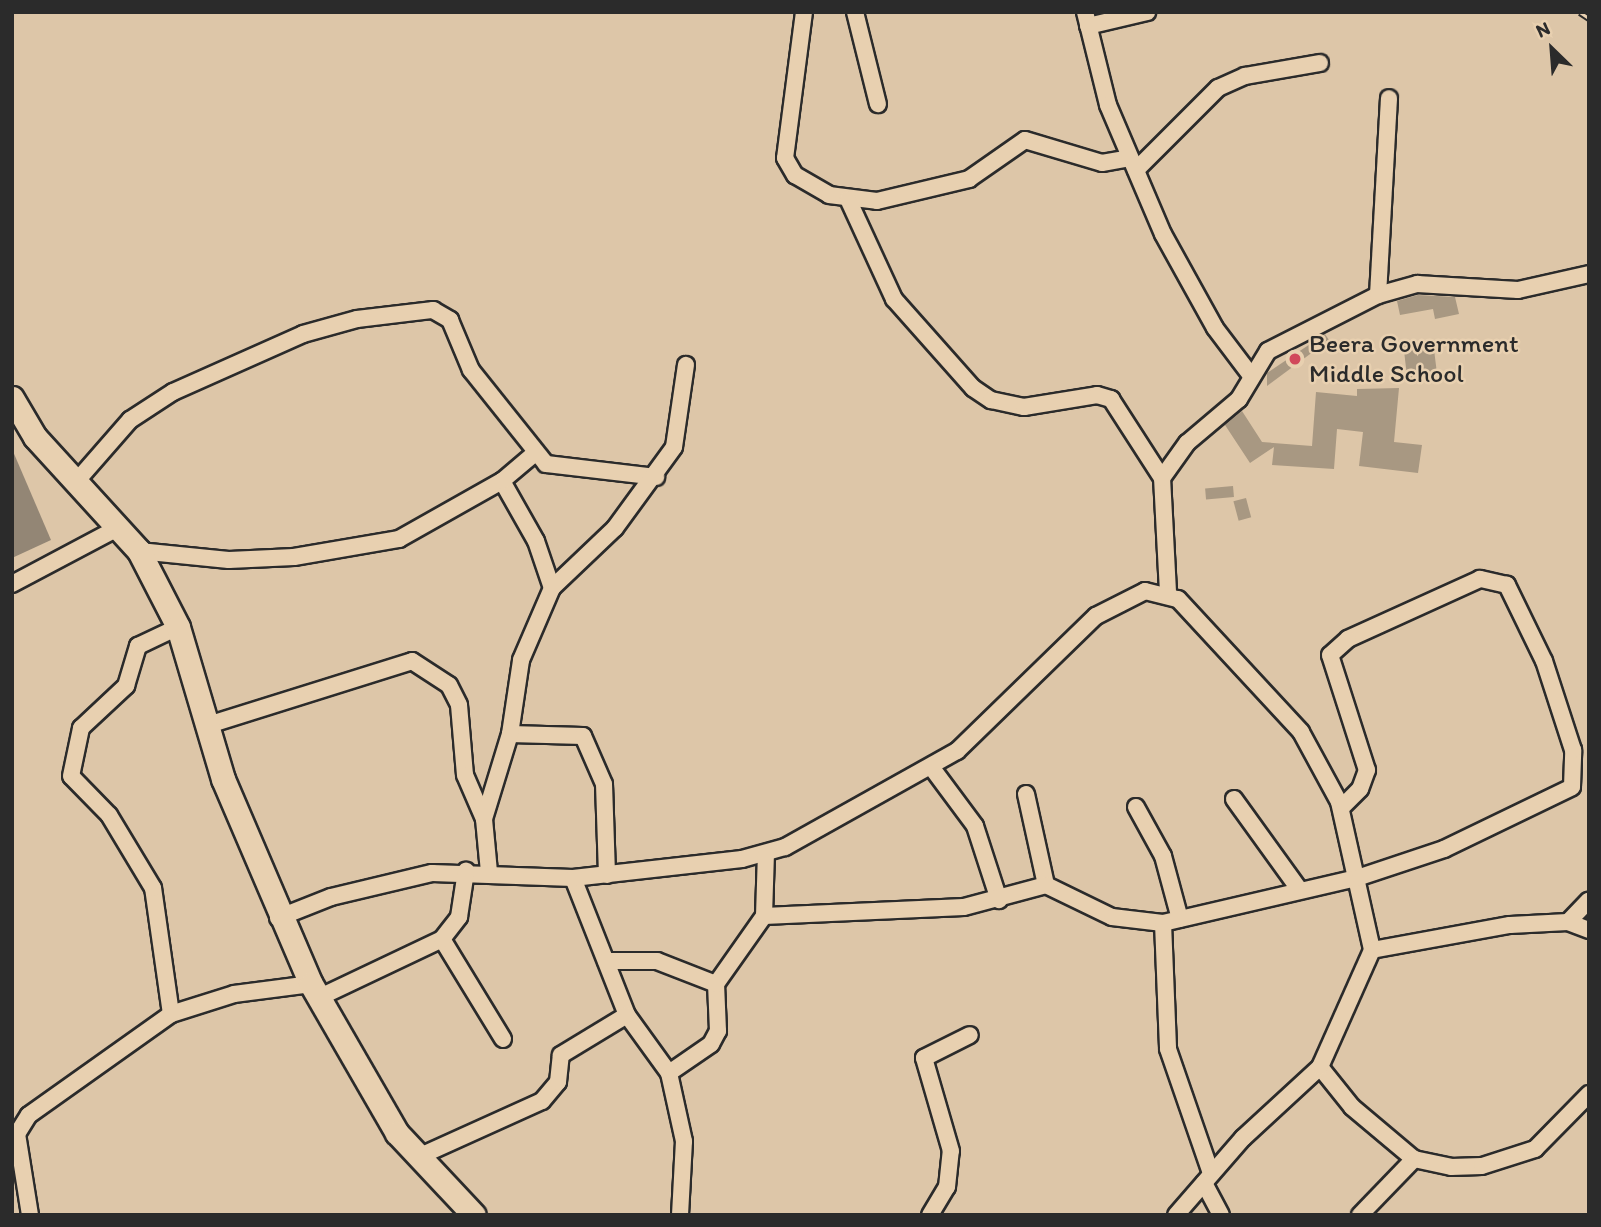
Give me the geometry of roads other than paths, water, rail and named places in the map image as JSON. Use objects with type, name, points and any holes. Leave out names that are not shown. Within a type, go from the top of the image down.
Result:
[{"type":"street","points":[[804,12],[785,158],[806,184],[848,199],[877,201],[969,179],[1026,140],[1102,163],[1133,164],[1218,88],[1245,76],[1320,64]]},
{"type":"street","points":[[855,12],[878,104]]},
{"type":"street","points":[[1147,12],[1086,19],[1133,164],[1189,285],[1252,377]]},
{"type":"street","points":[[1378,295],[1389,98]]},
{"type":"street","points":[[848,199],[894,299],[973,388],[992,400],[1024,407],[1097,395],[1111,399],[1162,478],[1168,592],[1285,709],[1341,808],[1360,877],[1372,950],[1320,1067],[1207,1178],[1176,1215]]},
{"type":"street","points":[[1162,478],[1186,443],[1239,399],[1268,351],[1378,295],[1417,284],[1518,290],[1589,274]]},
{"type":"street","points":[[75,483],[130,420],[173,392],[303,334],[357,319],[433,310],[450,320],[471,370],[534,454],[545,464],[656,477]]},
{"type":"street","points":[[484,819],[510,734],[521,660],[552,588],[656,477],[681,429],[686,365]]},
{"type":"street","points":[[12,398],[75,483],[114,530],[139,551],[178,627],[205,726],[278,918],[315,991],[418,1157],[474,1215]]},
{"type":"street","points":[[139,551],[229,560],[373,545],[442,519],[502,481],[534,454]]},
{"type":"street","points":[[502,481],[536,541],[552,588]]},
{"type":"street","points":[[12,584],[114,530]]},
{"type":"street","points":[[764,916],[891,914],[999,901],[1046,886],[1112,917],[1163,923],[1299,889],[1360,877],[1444,849],[1564,794],[1576,779],[1544,661],[1507,585],[1480,579],[1348,639],[1330,655],[1367,770],[1360,789],[1341,808]]},
{"type":"street","points":[[278,918],[403,878],[466,871],[573,878],[766,854],[932,768],[1096,616],[1145,591],[1168,592]]},
{"type":"street","points":[[171,1014],[153,888],[109,815],[71,776],[81,727],[126,687],[138,646],[178,627]]},
{"type":"street","points":[[205,726],[412,661],[449,685],[459,705],[465,775],[484,819],[489,872]]},
{"type":"street","points":[[510,734],[583,736],[604,784],[607,875]]},
{"type":"street","points":[[932,768],[979,834],[999,901]]},
{"type":"street","points":[[1026,794],[1046,886]]},
{"type":"street","points":[[1234,799],[1299,889]]},
{"type":"street","points":[[1136,807],[1163,856],[1180,919]]},
{"type":"street","points":[[669,1073],[711,1044],[718,1031],[716,984],[764,916],[766,854]]},
{"type":"street","points":[[30,1215],[18,1157],[16,1124],[171,1014],[234,994],[315,991],[442,939],[459,917],[466,871]]},
{"type":"street","points":[[573,878],[627,1015],[669,1073],[684,1141],[680,1215]]},
{"type":"street","points":[[1568,922],[1589,900]]},
{"type":"street","points":[[1372,950],[1510,925],[1568,922],[1589,930]]},
{"type":"street","points":[[1163,923],[1168,1049],[1207,1178],[1222,1215]]},
{"type":"street","points":[[442,939],[503,1039]]},
{"type":"street","points":[[606,961],[657,961],[716,984]]},
{"type":"street","points":[[418,1157],[542,1101],[558,1082],[561,1055],[627,1015]]},
{"type":"street","points":[[930,1215],[947,1187],[951,1151],[924,1058],[970,1035]]},
{"type":"street","points":[[1320,1067],[1352,1107],[1414,1159],[1451,1167],[1513,1159],[1552,1136],[1589,1094]]},
{"type":"street","points":[[1360,1215],[1414,1159]]},
{"type":"railway","points":[[1580,12],[1589,18]]},
{"type":"place","name":"Beera Government Middle School","points":[[1295,359]]}]
